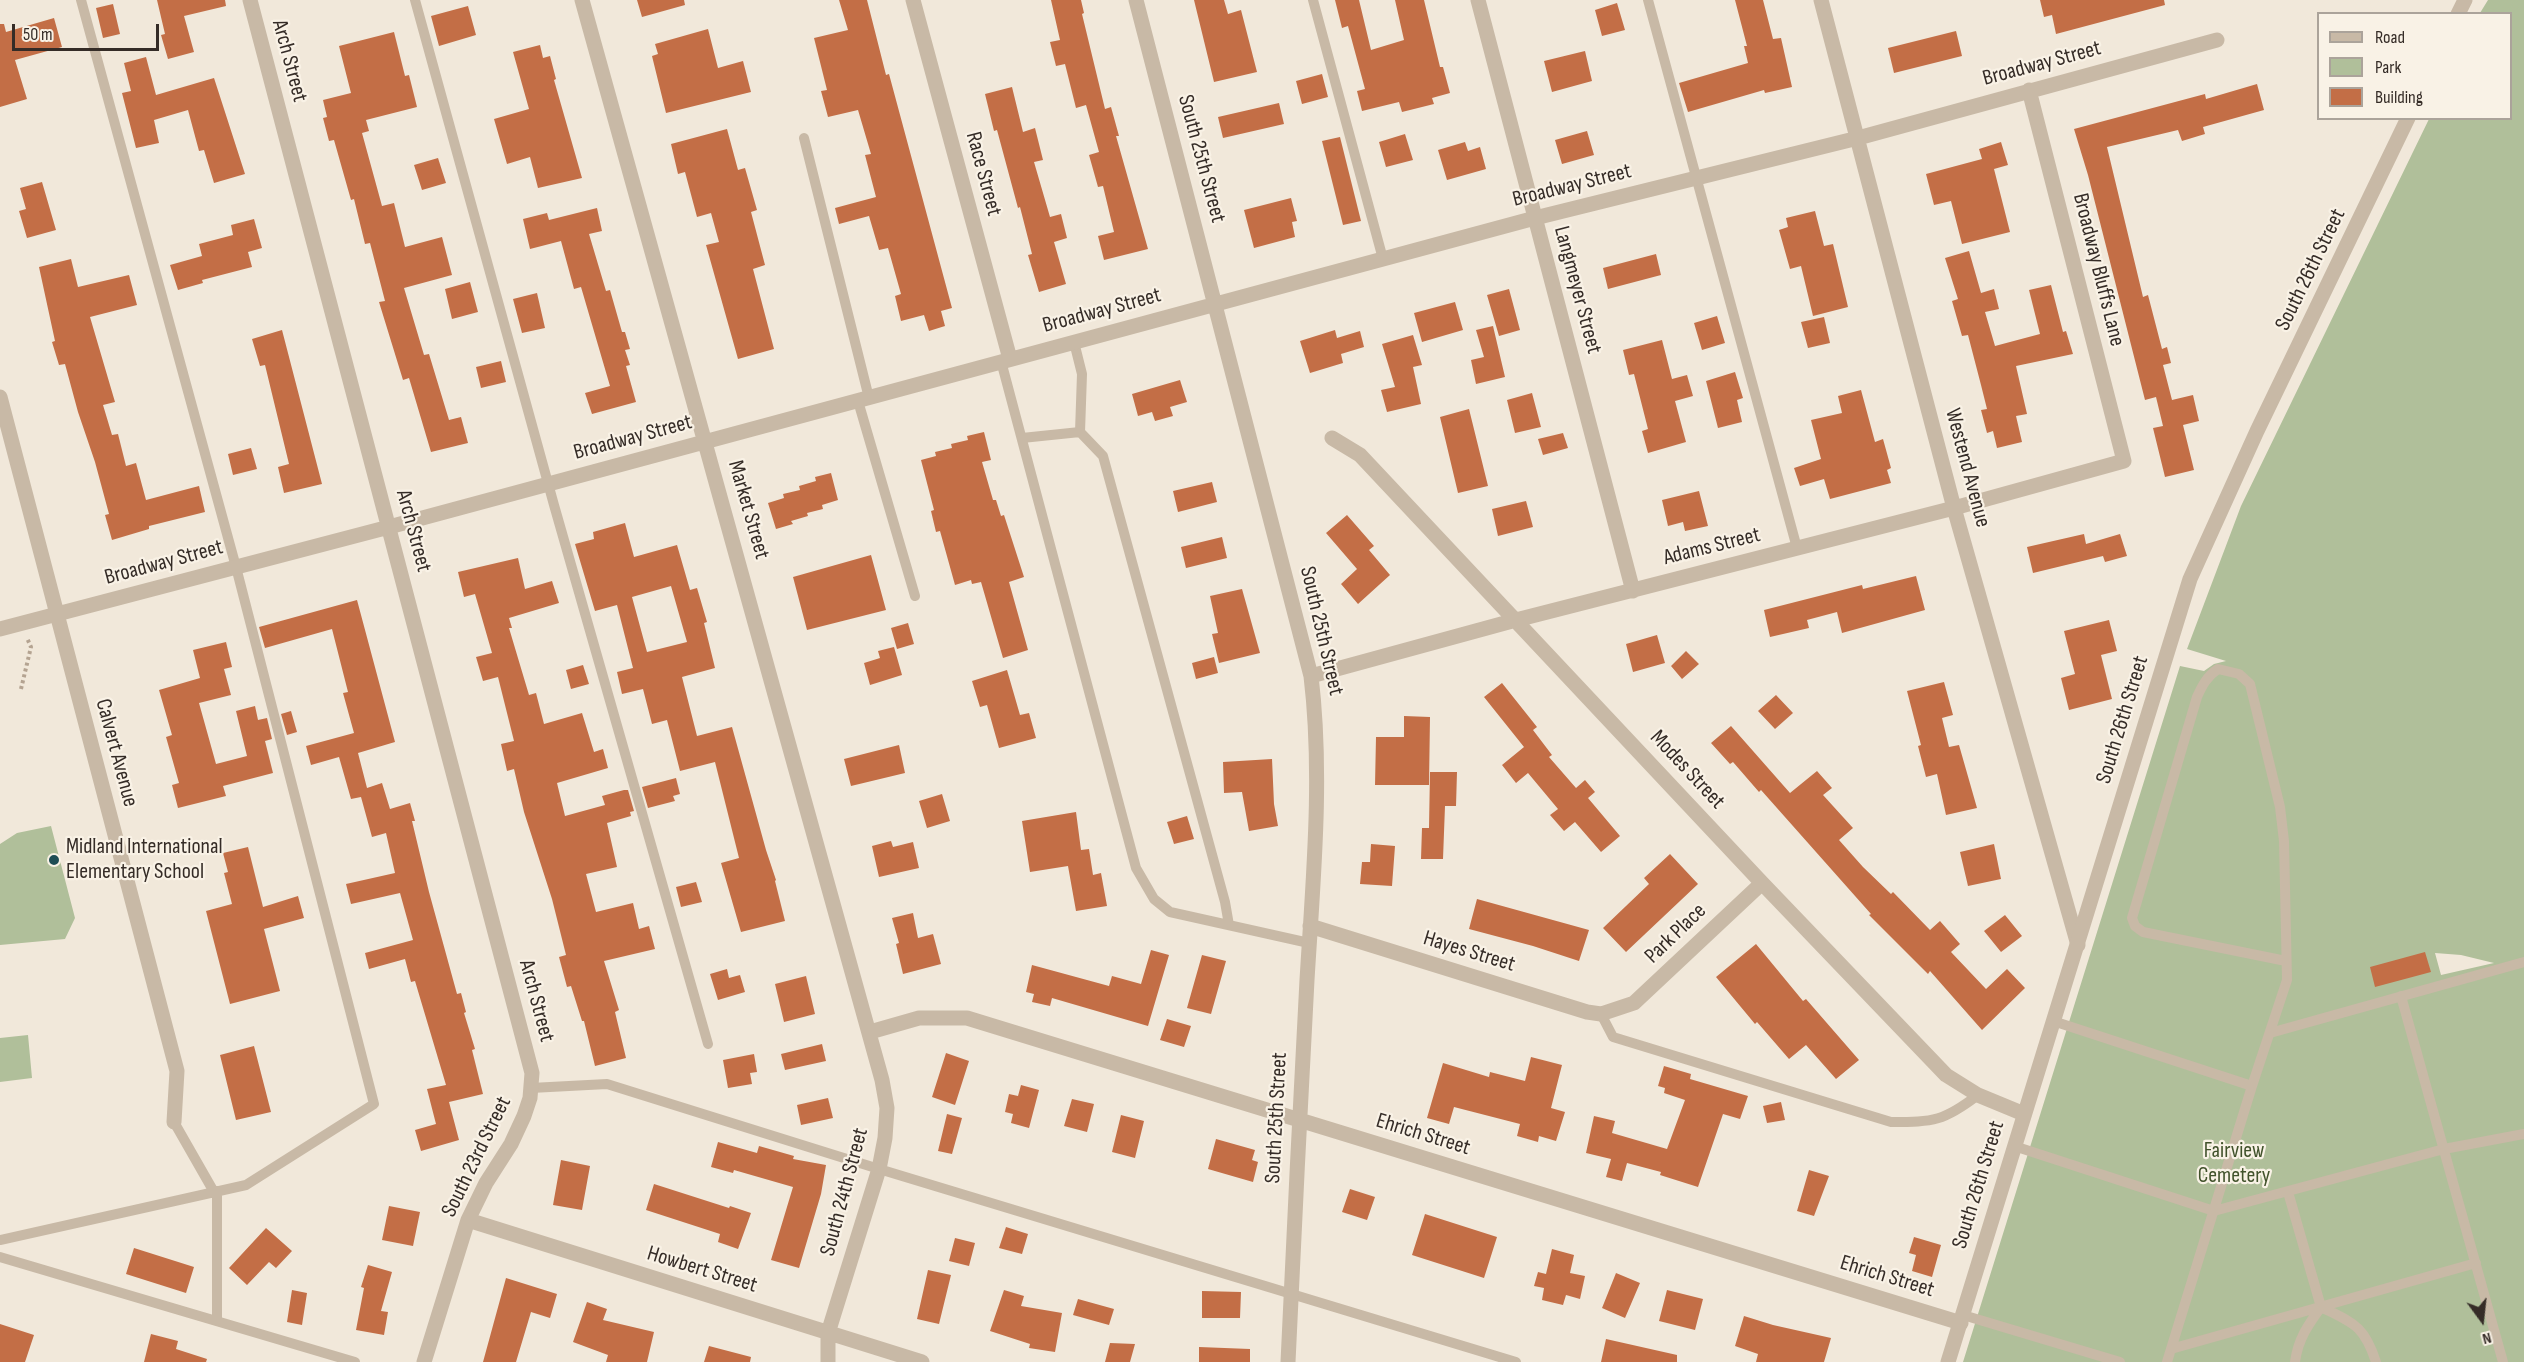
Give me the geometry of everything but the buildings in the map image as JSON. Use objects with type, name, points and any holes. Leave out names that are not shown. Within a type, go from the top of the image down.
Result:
[{"type":"street","name":"Arch Street","points":[[250,0],[389,527],[531,1081]]},
{"type":"street","name":"Market Street","points":[[582,0],[870,1032]]},
{"type":"street","name":"Race Street","points":[[914,0],[1006,360]]},
{"type":"street","name":"South 25th Street","points":[[1136,0],[1311,676],[1317,718],[1310,926],[1288,1362]]},
{"type":"street","name":"Langmeyer Street","points":[[1478,0],[1633,591]]},
{"type":"street","name":"Westend Avenue","points":[[1821,0],[1954,508],[2078,945]]},
{"type":"street","name":"Broadway Street","points":[[0,629],[389,527],[1535,218],[1857,138],[2217,40]]},
{"type":"street","name":"Broadway Bluffs Lane","points":[[2029,90],[2124,460]]},
{"type":"street","name":"South 26th Street","points":[[1948,1362],[2190,579],[2257,431],[2407,120]]},
{"type":"street","name":"Calvert Avenue","points":[[0,397],[177,1071],[174,1122]]},
{"type":"street","name":"Modes Street","points":[[1332,438],[1360,455],[1762,883],[1946,1075],[1978,1095],[2024,1114]]},
{"type":"street","name":"Adams Street","points":[[1311,676],[1516,620],[1954,508],[2124,460]]},
{"type":"street","name":"Park Place","points":[[1616,1010],[1634,1003],[1649,990],[1762,883]]},
{"type":"street","name":"Hayes Street","points":[[1310,926],[1587,1012],[1601,1014],[1616,1010]]},
{"type":"street","name":"Ehrich Street","points":[[870,1032],[919,1018],[967,1018],[1299,1121],[1962,1319]]},
{"type":"street","name":"South 24th Street","points":[[828,1362],[828,1333],[879,1169],[885,1138],[887,1108],[870,1032]]},
{"type":"street","name":"South 23rd Street","points":[[424,1362],[468,1220],[486,1183],[511,1144],[524,1116],[531,1081]]},
{"type":"street","name":"Howbert Street","points":[[468,1220],[922,1362]]},
{"type":"lane","points":[[0,1240],[246,1185],[374,1104],[236,567],[81,0]]},
{"type":"lane","points":[[415,0],[548,483],[708,1044]]},
{"type":"lane","points":[[1312,0],[1383,259]]},
{"type":"lane","points":[[1648,0],[1797,548]]},
{"type":"lane","points":[[804,138],[863,399],[915,596]]},
{"type":"lane","points":[[1074,342],[1082,374],[1080,432],[1103,456],[1225,902],[1229,925]]},
{"type":"lane","points":[[1006,360],[1022,438],[1136,868],[1154,898],[1170,912],[1309,943]]},
{"type":"lane","points":[[1022,438],[1080,432]]},
{"type":"lane","points":[[2167,1362],[2252,1086],[2288,980],[2284,841],[2280,807],[2250,684],[2239,674],[2218,669],[2211,673],[2197,697],[2132,918],[2135,926],[2143,932],[2286,961]]},
{"type":"lane","points":[[2270,1033],[2524,962]]},
{"type":"lane","points":[[2401,996],[2503,1362]]},
{"type":"lane","points":[[1601,1014],[1614,1037],[1891,1122],[1935,1121],[1954,1113],[1978,1095]]},
{"type":"lane","points":[[2053,1021],[2252,1086]]},
{"type":"lane","points":[[531,1081],[607,1084],[1516,1362]]},
{"type":"lane","points":[[174,1122],[215,1192],[218,1321]]},
{"type":"lane","points":[[2014,1146],[2214,1211],[2444,1149],[2524,1134]]},
{"type":"lane","points":[[2288,1192],[2321,1307],[2355,1324],[2370,1345],[2376,1362]]},
{"type":"lane","points":[[0,1257],[355,1362]]},
{"type":"lane","points":[[2171,1349],[2476,1263]]},
{"type":"lane","points":[[2295,1362],[2297,1347],[2304,1329],[2321,1307]]},
{"type":"lane","points":[[1962,1319],[2120,1362]]},
{"type":"path","points":[[21,689],[31,647],[27,637]]},
{"type":"green space","name":"Fairview Cemetery","points":[[2488,0],[2524,0],[2524,1362],[1963,1362],[2180,666],[2204,671],[2214,664],[2226,661],[2187,649],[2241,506],[2429,120],[2512,120],[2512,12],[2481,12]],"holes":[[[2435,953],[2461,955],[2494,963],[2441,975]]]},
{"type":"green space","points":[[51,826],[75,918],[65,939],[0,945],[0,844],[17,833]]},
{"type":"green space","points":[[28,1035],[32,1078],[0,1082],[0,1038]]},
{"type":"place","name":"Midland International Elementary School","points":[[54,860]]}]
